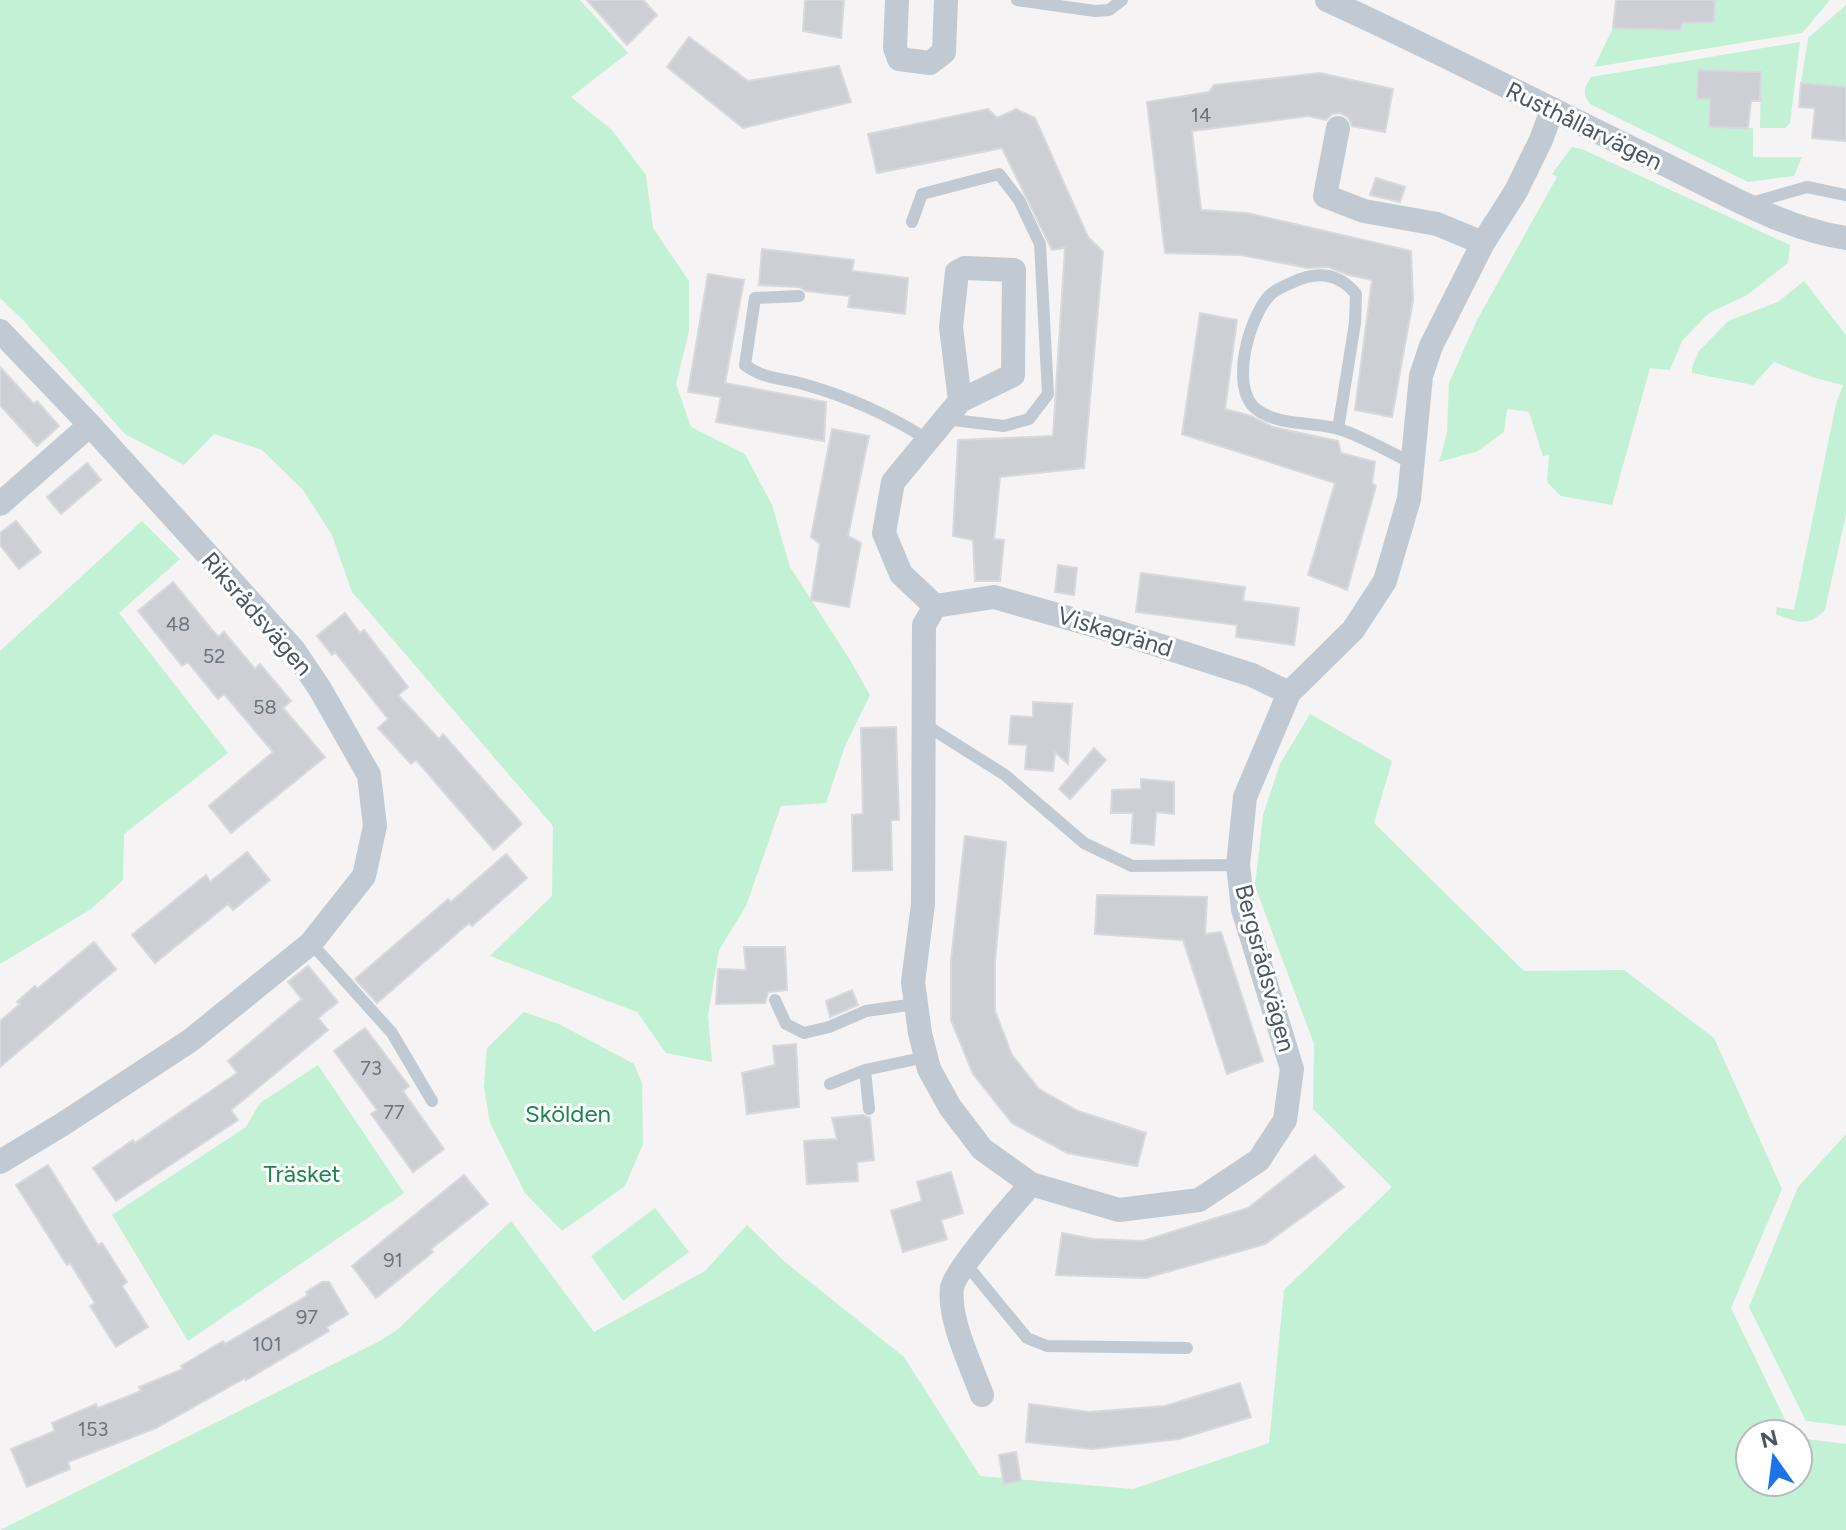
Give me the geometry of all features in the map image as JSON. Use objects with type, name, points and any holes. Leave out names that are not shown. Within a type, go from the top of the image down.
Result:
[{"type":"street","points":[[897,0],[895,48],[899,59],[930,63],[944,52],[946,0]]},
{"type":"street","name":"Rusthållarvägen","points":[[1327,0],[1406,35],[1747,204],[1819,234],[1846,238]]},
{"type":"street","name":"Bergsrådsvägen","points":[[935,606],[924,625],[923,904],[913,982],[929,1069],[950,1107],[982,1149],[1031,1184],[1119,1210],[1199,1200],[1259,1160],[1285,1120],[1292,1069],[1243,909],[1238,865],[1245,797],[1289,693],[1353,630],[1385,581],[1409,499],[1421,376],[1437,335],[1483,243],[1516,191],[1552,110]]},
{"type":"street","points":[[1338,128],[1325,196],[1364,211],[1437,224],[1483,243]]},
{"type":"street","points":[[935,606],[901,574],[884,533],[893,482],[952,410],[1013,375],[1014,270],[965,268],[957,272],[951,327],[952,410]]},
{"type":"street","name":"Riksrådsvägen","points":[[0,331],[90,425],[293,649],[320,689],[369,775],[375,826],[364,876],[311,943],[191,1040],[0,1162]]},
{"type":"street","points":[[0,504],[90,425]]},
{"type":"street","name":"Viskagränd","points":[[935,606],[994,597],[1252,675],[1289,693]]},
{"type":"street","points":[[982,1395],[953,1310],[952,1285],[1031,1184]]},
{"type":"lane","points":[[1017,0],[1095,11],[1109,10],[1122,0]]},
{"type":"lane","points":[[912,222],[922,194],[999,174],[1019,200],[1040,244],[1048,394],[1029,419],[1004,426],[952,410]]},
{"type":"lane","points":[[1747,204],[1807,187],[1846,195]]},
{"type":"lane","points":[[1338,429],[1355,323],[1356,294],[1340,278],[1323,274],[1308,276],[1272,293],[1263,305],[1246,343],[1243,373],[1247,399],[1262,413],[1287,422],[1338,429],[1412,463]]},
{"type":"lane","points":[[799,296],[755,298],[745,365],[758,375],[803,384],[898,420],[928,440]]},
{"type":"lane","points":[[924,724],[1005,775],[1084,843],[1132,866],[1238,865]]},
{"type":"lane","points":[[311,943],[392,1033],[432,1101]]},
{"type":"lane","points":[[775,1000],[786,1024],[804,1033],[829,1027],[866,1011],[915,1004]]},
{"type":"lane","points":[[830,1084],[865,1070],[926,1057]]},
{"type":"lane","points":[[865,1070],[869,1109]]},
{"type":"lane","points":[[966,1264],[1027,1338],[1047,1346],[1187,1348]]},
{"type":"green space","points":[[0,0],[580,0],[628,53],[571,97],[612,130],[646,175],[653,228],[689,281],[689,331],[676,384],[691,427],[745,454],[772,505],[790,567],[870,695],[845,746],[826,803],[781,806],[746,906],[719,950],[708,1015],[712,1062],[666,1053],[637,1012],[490,956],[552,896],[553,826],[352,592],[332,535],[303,490],[262,450],[214,434],[184,465],[125,434],[0,298]]},
{"type":"green space","points":[[1715,0],[1830,0],[1802,33],[1594,67],[1613,28],[1681,30],[1682,23],[1713,22]]},
{"type":"green space","points":[[1846,5],[1846,87],[1801,83],[1808,38]]},
{"type":"green space","points":[[1800,42],[1790,123],[1785,128],[1760,128],[1761,72],[1698,70],[1697,98],[1710,99],[1709,127],[1753,128],[1753,157],[1802,157],[1794,176],[1748,182],[1590,104],[1585,94],[1591,77]]},
{"type":"green space","points":[[1572,147],[1790,245],[1788,263],[1747,295],[1709,313],[1682,341],[1670,370],[1650,368],[1612,505],[1561,496],[1547,482],[1549,455],[1543,456],[1529,412],[1507,409],[1504,432],[1478,451],[1439,462],[1447,433],[1449,383],[1477,320],[1557,177],[1552,174]]},
{"type":"green space","points":[[1804,281],[1846,335],[1846,514],[1825,610],[1802,622],[1776,614],[1777,607],[1794,610],[1836,404],[1843,385],[1774,362],[1753,385],[1692,373],[1692,367],[1699,351],[1728,321],[1778,302]]},
{"type":"green space","points":[[142,521],[180,559],[119,613],[228,753],[124,834],[123,880],[91,909],[0,964],[0,651]]},
{"type":"green space","points":[[1310,714],[1392,761],[1374,823],[1524,971],[1624,970],[1714,1038],[1782,1189],[1731,1308],[1784,1418],[1734,1418],[1734,1498],[1814,1498],[1814,1440],[1846,1444],[1846,1530],[0,1530],[378,1342],[397,1330],[511,1221],[594,1332],[705,1271],[747,1225],[785,1262],[904,1357],[980,1476],[1133,1489],[1269,1443],[1284,1290],[1392,1187],[1313,1109],[1314,1044],[1255,886],[1263,815],[1280,764]]},
{"type":"green space","name":"Skölden","points":[[524,1012],[559,1024],[634,1064],[642,1083],[643,1144],[625,1186],[562,1231],[525,1193],[490,1123],[484,1087],[487,1048]]},
{"type":"green space","name":"Träsket","points":[[318,1065],[404,1193],[188,1341],[112,1215],[246,1127],[260,1103]]},
{"type":"green space","points":[[1846,1134],[1846,1426],[1804,1418],[1749,1307],[1798,1187]]},
{"type":"green space","points":[[655,1208],[689,1252],[623,1301],[591,1256]]},
{"type":"building","points":[[587,0],[643,0],[657,15],[627,45]]},
{"type":"building","points":[[805,0],[844,0],[841,38],[803,31]]},
{"type":"building","points":[[1616,0],[1715,0],[1714,22],[1682,23],[1681,30],[1613,28]]},
{"type":"building","points":[[689,37],[748,81],[839,66],[851,102],[743,128],[667,67]]},
{"type":"building","points":[[1698,70],[1761,72],[1760,101],[1751,101],[1748,128],[1709,127],[1710,99],[1697,99]]},
{"type":"building","points":[[1320,73],[1393,89],[1385,132],[1352,126],[1348,117],[1340,113],[1332,114],[1326,120],[1308,116],[1192,131],[1201,210],[1247,213],[1411,251],[1413,300],[1392,417],[1355,410],[1372,280],[1328,267],[1308,268],[1241,255],[1165,253],[1147,102],[1209,92],[1214,85]]},
{"type":"building","points":[[1801,83],[1846,87],[1846,141],[1812,138],[1815,108],[1799,107]]},
{"type":"building","points":[[988,109],[997,118],[1016,109],[1035,118],[1088,237],[1103,252],[1084,468],[1000,477],[994,539],[1004,540],[1000,581],[975,581],[973,540],[953,536],[958,440],[1053,436],[1065,248],[1052,250],[1002,148],[877,173],[868,134]]},
{"type":"building","points":[[1376,178],[1405,187],[1400,202],[1370,195]]},
{"type":"building","points":[[762,249],[854,260],[852,271],[908,278],[905,314],[848,307],[850,296],[806,291],[799,287],[759,285]]},
{"type":"building","points":[[708,274],[744,280],[725,383],[826,402],[824,441],[716,422],[721,397],[688,392]]},
{"type":"building","points":[[1200,313],[1237,320],[1225,409],[1251,416],[1273,427],[1338,441],[1341,453],[1375,462],[1372,483],[1376,486],[1347,590],[1308,575],[1335,483],[1182,434]]},
{"type":"building","points":[[0,367],[59,426],[37,446],[0,405]]},
{"type":"building","points":[[832,429],[869,436],[848,536],[861,543],[849,607],[811,600],[820,544],[811,537]]},
{"type":"building","points":[[87,463],[101,480],[61,514],[47,497]]},
{"type":"building","points":[[16,521],[41,552],[19,569],[0,545],[0,533]]},
{"type":"building","points":[[1058,565],[1077,568],[1074,595],[1055,592]]},
{"type":"building","points":[[1141,573],[1245,587],[1243,601],[1299,608],[1294,645],[1236,637],[1237,625],[1136,612]]},
{"type":"building","points":[[173,582],[218,637],[224,632],[255,669],[260,664],[291,701],[283,708],[325,757],[231,833],[209,806],[273,752],[224,694],[218,699],[188,662],[182,666],[138,611]]},
{"type":"building","points":[[345,613],[360,633],[364,630],[408,687],[398,695],[439,739],[443,734],[522,824],[494,850],[416,760],[411,764],[378,728],[388,719],[335,652],[332,655],[317,636]]},
{"type":"building","points":[[1033,702],[1072,704],[1068,764],[1055,752],[1053,771],[1025,769],[1027,745],[1009,744],[1011,716],[1033,717]]},
{"type":"building","points":[[896,727],[899,820],[891,820],[892,870],[853,871],[852,815],[863,814],[861,728]]},
{"type":"building","points":[[1094,748],[1106,760],[1070,799],[1059,789]]},
{"type":"building","points":[[1141,779],[1174,782],[1174,814],[1156,812],[1154,845],[1131,843],[1133,813],[1111,813],[1112,790],[1141,789]]},
{"type":"building","points":[[965,836],[1006,842],[995,961],[995,1011],[1012,1055],[1039,1089],[1078,1111],[1146,1133],[1137,1166],[1067,1153],[1012,1123],[973,1074],[951,1020],[951,960]]},
{"type":"building","points":[[247,852],[270,880],[233,910],[228,904],[155,963],[132,935],[206,875],[210,882]]},
{"type":"building","points":[[506,854],[527,878],[472,926],[469,923],[377,1003],[355,979]]},
{"type":"building","points":[[1097,895],[1207,897],[1205,934],[1221,932],[1263,1061],[1227,1074],[1183,940],[1095,934]]},
{"type":"building","points":[[94,942],[116,969],[0,1067],[0,1021],[35,986],[37,989]]},
{"type":"building","points":[[744,947],[785,947],[787,990],[768,992],[765,1003],[716,1004],[718,969],[746,970]]},
{"type":"building","points":[[308,966],[338,1002],[318,1018],[328,1030],[231,1110],[238,1120],[116,1201],[93,1168],[237,1073],[228,1061],[302,999],[288,982]]},
{"type":"building","points":[[852,990],[858,1005],[830,1017],[826,1001]]},
{"type":"building","points":[[365,1028],[409,1086],[403,1091],[444,1149],[413,1172],[371,1114],[377,1110],[334,1051]]},
{"type":"building","points":[[796,1044],[799,1107],[747,1114],[742,1073],[775,1065],[773,1046]]},
{"type":"building","points":[[863,1115],[870,1118],[874,1160],[857,1162],[858,1181],[807,1184],[804,1141],[837,1139],[832,1118]]},
{"type":"building","points":[[1315,1155],[1344,1187],[1265,1244],[1146,1278],[1056,1275],[1062,1233],[1093,1239],[1143,1241],[1248,1208]]},
{"type":"building","points":[[48,1165],[98,1245],[102,1243],[127,1282],[122,1286],[148,1327],[116,1347],[90,1306],[95,1303],[16,1185]]},
{"type":"building","points":[[951,1172],[963,1213],[941,1220],[947,1239],[903,1252],[891,1211],[922,1201],[917,1182]]},
{"type":"building","points":[[464,1175],[488,1204],[376,1298],[352,1266]]},
{"type":"building","points":[[322,1282],[329,1282],[348,1314],[327,1327],[329,1331],[156,1428],[68,1462],[70,1469],[27,1487],[11,1449],[55,1431],[52,1423],[96,1404],[98,1408],[141,1391],[139,1387],[183,1369],[181,1366],[308,1295],[306,1292]]},
{"type":"building","points":[[1240,1383],[1251,1417],[1179,1439],[1092,1449],[1026,1442],[1029,1404],[1089,1412],[1165,1406]]},
{"type":"building","points":[[1016,1452],[1021,1481],[1004,1484],[999,1455]]}]
